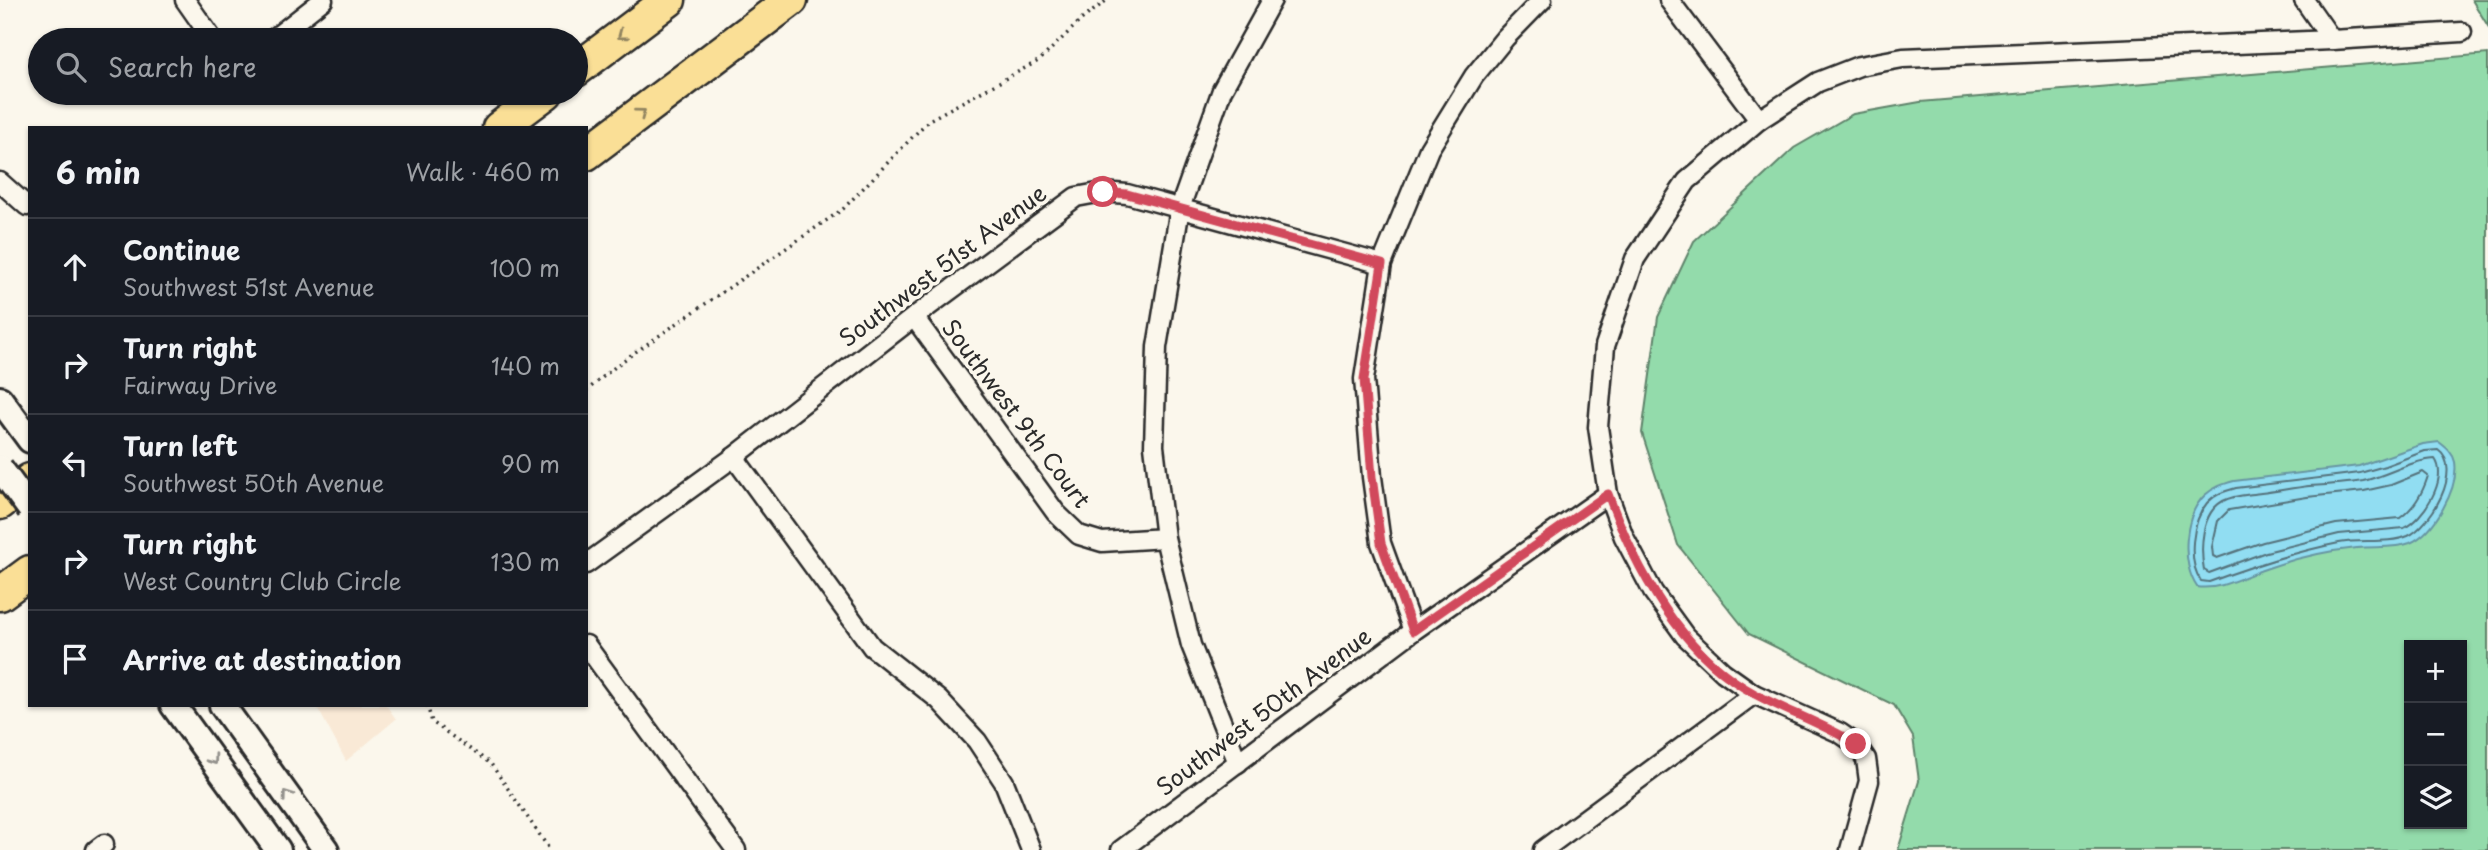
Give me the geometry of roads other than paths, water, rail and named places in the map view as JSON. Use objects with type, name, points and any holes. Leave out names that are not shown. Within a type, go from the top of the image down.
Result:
[{"type":"highway","points":[[588,61],[669,0]]},
{"type":"highway","points":[[588,152],[791,0]]},
{"type":"highway","points":[[502,126],[530,105]]},
{"type":"highway","points":[[0,503],[28,482]]},
{"type":"highway","points":[[0,594],[28,573]]},
{"type":"main road","points":[[2,401],[28,437]]},
{"type":"main road","points":[[0,468],[28,506]]},
{"type":"main road","points":[[174,707],[278,850]]},
{"type":"main road","points":[[223,707],[326,850]]},
{"type":"street","points":[[184,0],[204,28]]},
{"type":"street","points":[[287,28],[323,0]]},
{"type":"street","points":[[1238,763],[1191,645],[1165,538],[1154,446],[1157,347],[1180,208],[1222,90],[1272,0]]},
{"type":"street","points":[[1413,631],[1381,543],[1370,452],[1364,379],[1382,264],[1429,149],[1474,76],[1505,38],[1542,0]]},
{"type":"street","points":[[1669,0],[1759,120]]},
{"type":"street","points":[[2304,0],[2332,40]]},
{"type":"street","points":[[1850,850],[1870,781],[1866,759],[1856,744],[1840,733],[1754,694],[1723,672],[1685,636],[1653,592],[1624,537],[1608,494],[1598,427],[1605,346],[1635,259],[1687,181],[1759,120],[1818,82],[1859,66],[1903,58],[2462,32]]},
{"type":"street","points":[[0,182],[27,206]]},
{"type":"street","name":"Southwest 51st Avenue","points":[[588,563],[734,457],[914,317],[1076,197],[1103,192],[1127,194],[1382,264]]},
{"type":"street","name":"Southwest 9th Court","points":[[914,317],[1056,513],[1079,535],[1102,542],[1165,538]]},
{"type":"street","points":[[734,457],[872,647],[939,700],[977,741],[1004,782],[1031,850]]},
{"type":"street","name":"Southwest 50th Avenue","points":[[1121,850],[1413,631],[1608,494]]},
{"type":"street","points":[[588,648],[736,850]]},
{"type":"street","points":[[1543,850],[1754,694]]},
{"type":"water","points":[[2439,442],[2449,451],[2455,462],[2453,484],[2436,520],[2419,538],[2397,546],[2357,548],[2312,555],[2279,564],[2224,585],[2197,587],[2188,566],[2189,527],[2198,504],[2212,490],[2234,481],[2359,466],[2423,444]]}]
